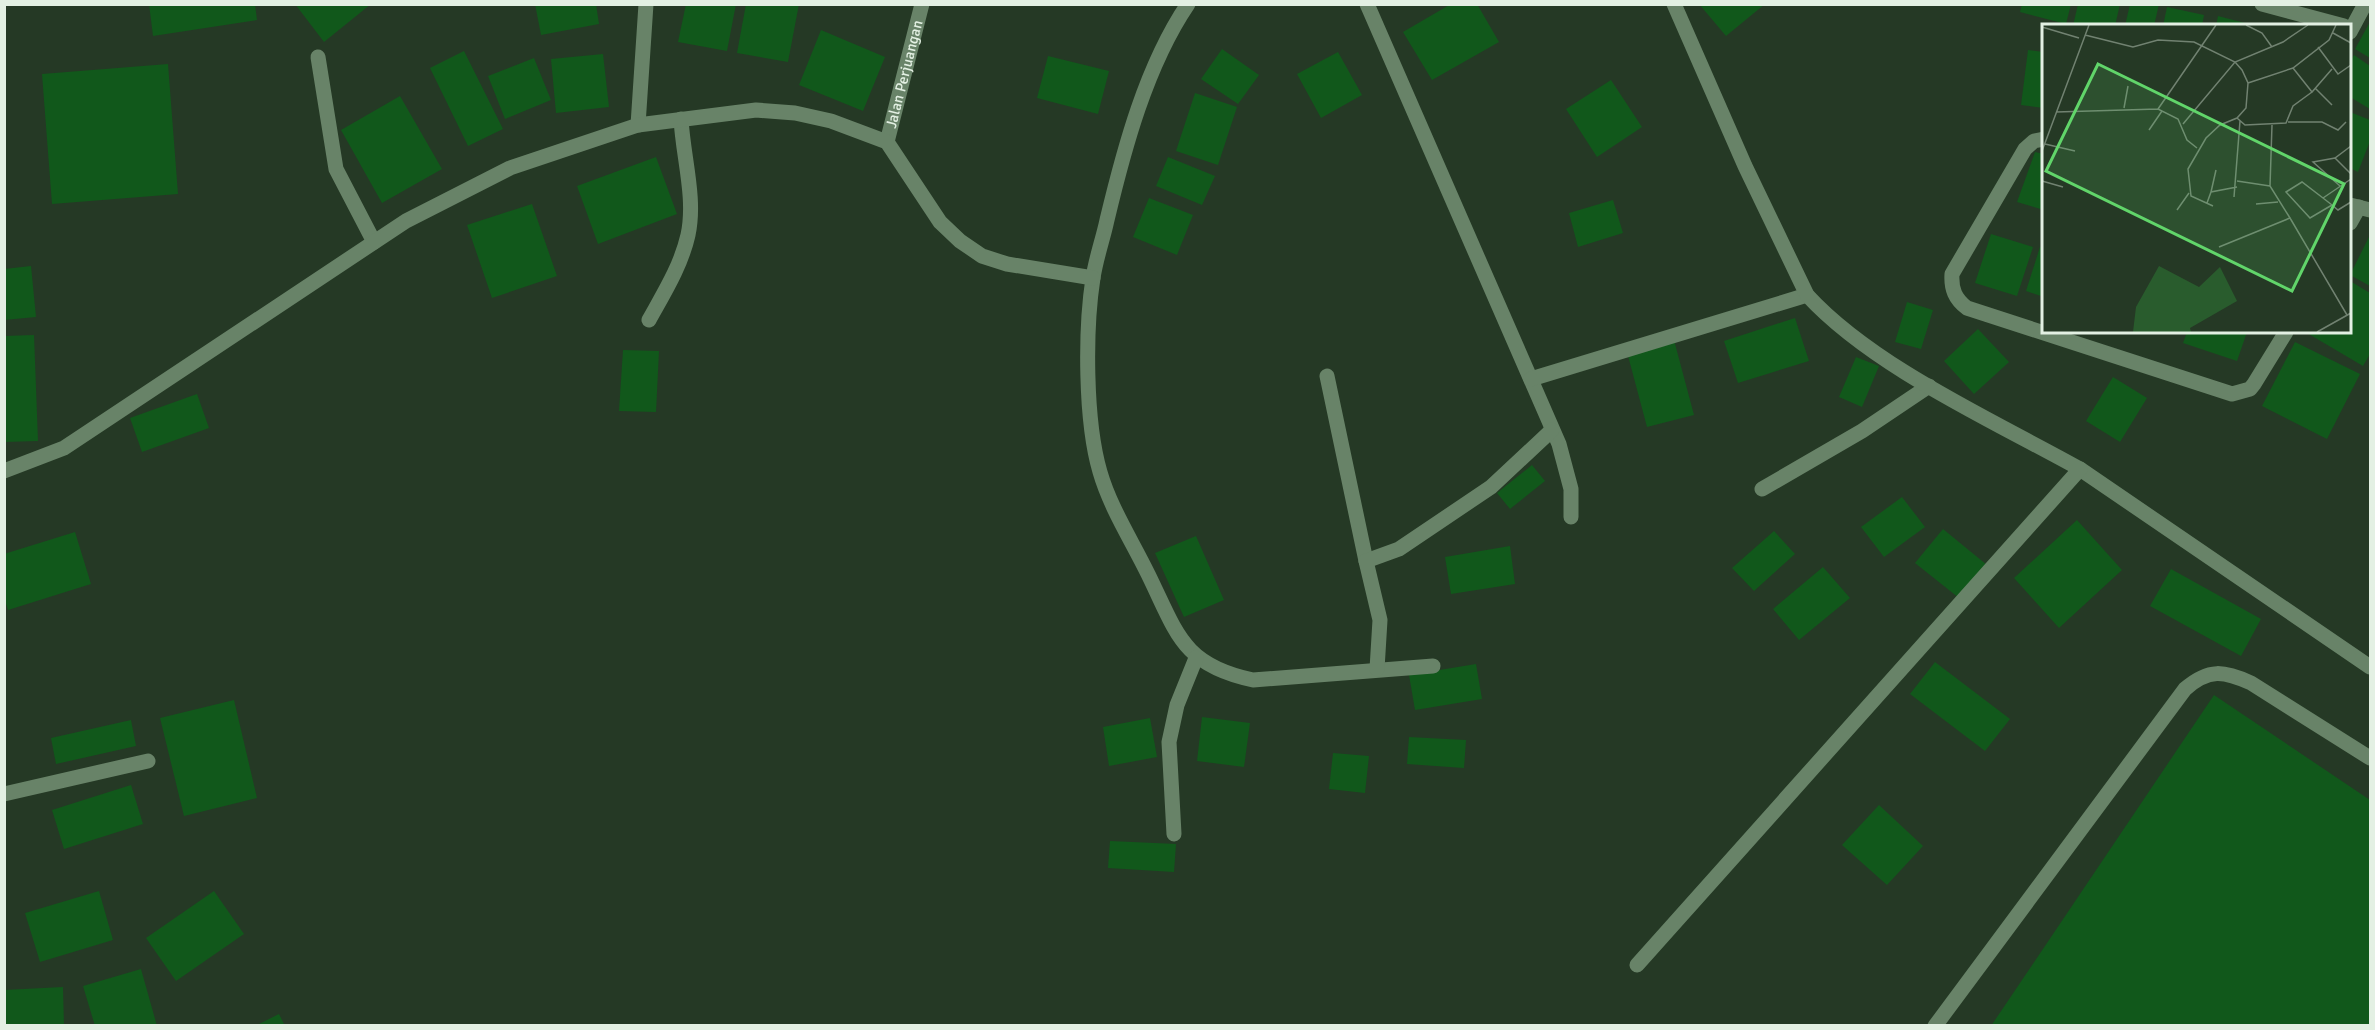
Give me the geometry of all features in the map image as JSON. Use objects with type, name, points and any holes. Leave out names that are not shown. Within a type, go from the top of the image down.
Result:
[{"type":"street","points":[[638,125],[646,4]]},
{"type":"street","name":"Jalan Perjuangan","points":[[887,142],[922,4]]},
{"type":"street","points":[[1188,4],[1149,81],[1121,165],[1094,278],[1090,374],[1092,431],[1100,472],[1118,516],[1177,633],[1196,658],[1223,674],[1253,680],[1433,666]]},
{"type":"street","points":[[1367,4],[1559,444],[1571,489],[1571,517]]},
{"type":"street","points":[[1674,4],[1745,166],[1807,295],[1818,307],[1874,351],[1929,386],[2080,469],[2370,667]]},
{"type":"street","points":[[2262,4],[2334,24]]},
{"type":"street","points":[[2351,25],[2365,4]]},
{"type":"street","points":[[318,57],[336,169],[374,242]]},
{"type":"street","points":[[4,471],[64,448],[406,221],[510,168],[638,125],[756,110],[795,113],[831,121],[887,142],[940,222],[960,241],[975,251],[1007,264],[1094,278]]},
{"type":"street","points":[[649,320],[677,268],[688,235],[690,203],[681,119]]},
{"type":"street","points":[[2042,139],[2034,141],[2025,149],[1952,274],[1951,285],[1960,303],[1967,308],[2042,332]]},
{"type":"street","points":[[2351,220],[2360,207]]},
{"type":"street","points":[[1531,379],[1807,295]]},
{"type":"street","points":[[2044,333],[2232,394],[2250,389],[2285,333]]},
{"type":"street","points":[[1327,376],[1380,620],[1377,669]]},
{"type":"street","points":[[1762,489],[1862,431],[1929,386]]},
{"type":"street","points":[[1366,561],[1399,549],[1491,487],[1552,430]]},
{"type":"street","points":[[1637,965],[2080,469]]},
{"type":"street","points":[[1174,834],[1169,742],[1177,705],[1196,658]]},
{"type":"street","points":[[1935,1026],[2185,689],[2198,678],[2213,673],[2230,673],[2251,683],[2370,758]]},
{"type":"street","points":[[4,794],[148,761]]},
{"type":"building","points":[[149,4],[255,4],[257,20],[153,36]]},
{"type":"building","points":[[295,4],[371,4],[324,42]]},
{"type":"building","points":[[535,4],[596,4],[599,24],[541,35]]},
{"type":"building","points":[[686,4],[736,4],[727,51],[678,42]]},
{"type":"building","points":[[746,4],[799,4],[788,62],[737,53]]},
{"type":"building","points":[[1451,4],[1477,4],[1499,42],[1432,80],[1403,32]]},
{"type":"building","points":[[1699,4],[1765,4],[1726,36]]},
{"type":"building","points":[[2022,4],[2071,4],[2066,24],[2020,12]]},
{"type":"building","points":[[2078,4],[2120,4],[2115,24],[2073,24]]},
{"type":"building","points":[[2130,4],[2159,4],[2154,24],[2125,24]]},
{"type":"building","points":[[2167,7],[2204,15],[2202,24],[2163,24]]},
{"type":"building","points":[[2218,16],[2245,23],[2245,24],[2216,24]]},
{"type":"building","points":[[2370,22],[2370,58],[2355,49]]},
{"type":"building","points":[[821,30],[885,57],[863,111],[799,85]]},
{"type":"building","points":[[1222,49],[1259,75],[1238,104],[1201,79]]},
{"type":"building","points":[[2028,50],[2042,52],[2042,108],[2021,105]]},
{"type":"building","points":[[464,51],[503,129],[468,146],[430,68]]},
{"type":"building","points":[[1338,52],[1362,95],[1321,118],[1297,74]]},
{"type":"building","points":[[603,54],[609,107],[556,113],[551,59]]},
{"type":"building","points":[[2354,55],[2370,66],[2370,109],[2351,98],[2351,60]]},
{"type":"building","points":[[1048,56],[1109,71],[1098,114],[1037,98]]},
{"type":"building","points":[[534,58],[551,100],[505,119],[488,76]]},
{"type":"building","points":[[168,64],[178,194],[52,204],[42,74]]},
{"type":"building","points":[[1611,80],[1642,127],[1597,157],[1566,109]]},
{"type":"building","points":[[1195,93],[1237,107],[1218,165],[1176,151]]},
{"type":"building","points":[[400,96],[442,169],[382,203],[341,130]]},
{"type":"building","points":[[2351,112],[2370,120],[2370,141],[2358,172],[2351,168]]},
{"type":"building","points":[[2035,152],[2042,154],[2042,209],[2017,202]]},
{"type":"building","points":[[656,157],[677,214],[598,244],[577,186]]},
{"type":"building","points":[[1168,157],[1215,176],[1202,205],[1156,186]]},
{"type":"building","points":[[1149,198],[1193,215],[1177,255],[1133,237]]},
{"type":"building","points":[[1613,200],[1623,233],[1578,247],[1569,213]]},
{"type":"building","points":[[532,204],[557,276],[492,298],[467,225]]},
{"type":"building","points":[[1991,234],[2033,247],[2017,296],[1975,283]]},
{"type":"building","points":[[2370,235],[2370,286],[2351,276]]},
{"type":"building","points":[[2040,247],[2042,248],[2042,296],[2026,291]]},
{"type":"building","points":[[31,266],[36,317],[4,320],[4,269]]},
{"type":"building","points":[[2351,282],[2370,293],[2370,354],[2363,366],[2307,333],[2351,333]]},
{"type":"building","points":[[1907,302],[1933,310],[1921,349],[1895,342]]},
{"type":"building","points":[[1795,318],[1809,361],[1738,383],[1724,341]]},
{"type":"building","points":[[1978,329],[2009,362],[1974,394],[1944,361]]},
{"type":"building","points":[[2187,333],[2247,333],[2237,361],[2183,343]]},
{"type":"building","points":[[34,335],[38,441],[4,442],[4,336]]},
{"type":"building","points":[[1674,340],[1694,415],[1647,427],[1627,352]]},
{"type":"building","points":[[2295,342],[2360,374],[2327,439],[2262,406]]},
{"type":"building","points":[[623,350],[659,351],[656,412],[619,411]]},
{"type":"building","points":[[1856,357],[1879,366],[1862,407],[1839,397]]},
{"type":"building","points":[[2113,377],[2147,398],[2120,442],[2086,421]]},
{"type":"building","points":[[197,394],[209,428],[142,452],[130,418]]},
{"type":"building","points":[[1532,465],[1545,481],[1510,509],[1497,493]]},
{"type":"building","points":[[1902,497],[1925,527],[1884,557],[1861,527]]},
{"type":"building","points":[[2077,520],[2122,570],[2059,628],[2014,578]]},
{"type":"building","points":[[1943,529],[1987,565],[1959,598],[1915,563]]},
{"type":"building","points":[[1774,531],[1795,554],[1754,591],[1732,568]]},
{"type":"building","points":[[75,532],[91,584],[8,610],[4,597],[4,554]]},
{"type":"building","points":[[1196,536],[1224,600],[1184,617],[1155,553]]},
{"type":"building","points":[[1510,546],[1515,584],[1451,594],[1445,557]]},
{"type":"building","points":[[1823,567],[1850,598],[1799,640],[1773,609]]},
{"type":"building","points":[[2171,569],[2261,619],[2241,656],[2150,606]]},
{"type":"building","points":[[1935,662],[2010,719],[1985,751],[1910,694]]},
{"type":"building","points":[[1476,664],[1482,699],[1415,710],[1409,675]]},
{"type":"building","points":[[2214,695],[2370,800],[2370,1026],[1991,1026]]},
{"type":"building","points":[[234,700],[257,798],[184,816],[160,718]]},
{"type":"building","points":[[1202,717],[1250,723],[1244,767],[1197,761]]},
{"type":"building","points":[[1150,718],[1157,757],[1109,766],[1103,727]]},
{"type":"building","points":[[131,720],[136,746],[56,764],[51,738]]},
{"type":"building","points":[[1409,737],[1466,740],[1464,768],[1407,764]]},
{"type":"building","points":[[1333,753],[1369,756],[1365,793],[1329,789]]},
{"type":"building","points":[[131,785],[143,824],[64,849],[52,810]]},
{"type":"building","points":[[1879,805],[1923,846],[1887,885],[1842,845]]},
{"type":"building","points":[[1110,841],[1176,844],[1174,872],[1108,868]]},
{"type":"building","points":[[99,891],[113,940],[40,962],[25,913]]},
{"type":"building","points":[[214,891],[244,934],[176,981],[146,938]]},
{"type":"building","points":[[141,969],[157,1026],[95,1026],[83,986]]},
{"type":"building","points":[[63,987],[64,1026],[4,1026],[4,990]]},
{"type":"building","points":[[279,1014],[285,1026],[255,1026]]}]
